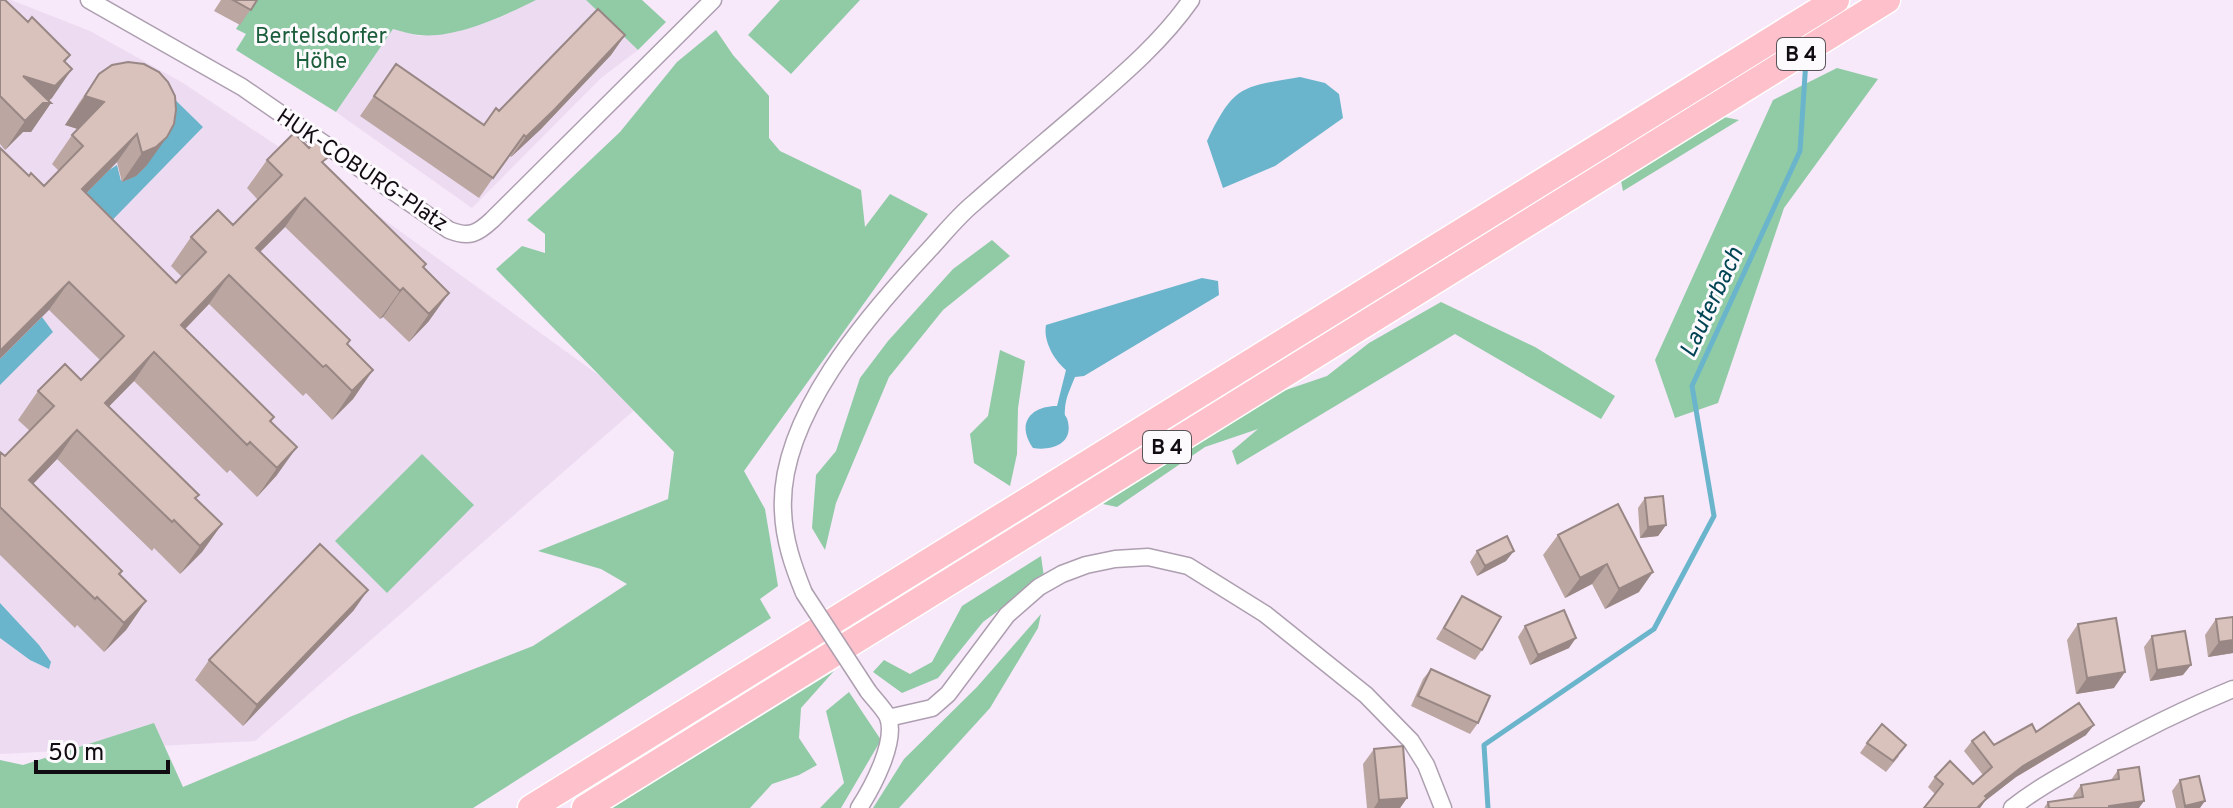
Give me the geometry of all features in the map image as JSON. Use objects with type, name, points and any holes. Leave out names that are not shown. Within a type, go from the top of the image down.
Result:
[{"type":"highway","name":"B 4","points":[[531,808],[1836,0]]},
{"type":"highway","name":"B 4","points":[[585,808],[1887,0]]},
{"type":"street","name":"HUK-COBURG-Platz","points":[[89,0],[242,87],[449,230],[461,235],[475,234],[492,220],[713,0]]},
{"type":"street","points":[[859,808],[885,756],[888,718],[804,593],[790,561],[783,509],[786,477],[807,410],[852,339],[909,271],[970,206],[1130,69],[1174,25],[1191,0]]},
{"type":"street","points":[[888,718],[932,708],[948,694],[1007,615],[1039,587],[1086,565],[1148,557],[1188,566],[1265,614],[1366,695],[1390,717],[1426,765],[1443,808]]},
{"type":"street","points":[[2012,808],[2033,791],[2117,744],[2175,713],[2233,689]]},
{"type":"shaded area","points":[[0,0],[11,0],[90,31],[183,83],[339,187],[640,405],[255,741],[0,754]]},
{"type":"shaded area","points":[[536,0],[586,0],[638,50],[601,78],[472,208],[336,112],[393,29],[420,36],[448,32],[499,18]]},
{"type":"green space","name":"Bertelsdorfer Höhe","points":[[254,0],[536,0],[463,30],[419,35],[393,29],[336,112],[236,50],[246,34],[236,29]]},
{"type":"green space","points":[[586,0],[642,0],[666,22],[638,50]]},
{"type":"green space","points":[[780,0],[860,0],[791,74],[748,35]]},
{"type":"green space","points":[[716,30],[769,96],[769,138],[780,151],[861,190],[865,227],[890,194],[928,214],[744,471],[765,509],[778,586],[760,599],[771,618],[473,808],[0,808],[0,760],[23,765],[154,723],[183,787],[352,716],[533,646],[627,584],[601,569],[538,551],[668,499],[674,452],[496,269],[522,246],[545,253],[545,234],[527,220],[620,132],[677,62]]},
{"type":"green space","points":[[1837,68],[1878,79],[1784,208],[1718,403],[1675,418],[1655,360],[1773,100]]},
{"type":"green space","points":[[1724,117],[1739,120],[1623,191],[1621,181]]},
{"type":"green space","points":[[992,240],[1010,256],[943,310],[889,377],[836,503],[825,550],[812,528],[816,475],[836,451],[860,378],[888,341],[953,269]]},
{"type":"green space","points":[[1441,302],[1535,347],[1615,396],[1601,419],[1455,334],[1237,465],[1232,451],[1258,429],[1205,447],[1117,507],[1103,504],[1280,392],[1327,376],[1369,343]]},
{"type":"green space","points":[[1000,350],[1025,361],[1018,408],[1017,454],[1010,486],[974,463],[970,434],[988,416]]},
{"type":"green space","points":[[422,454],[474,505],[387,593],[335,541]]},
{"type":"green space","points":[[1041,556],[1044,577],[983,622],[938,678],[902,693],[873,672],[884,660],[910,674],[932,662],[962,606]]},
{"type":"green space","points":[[1041,614],[1038,628],[990,708],[899,808],[873,808],[904,759],[977,687]]},
{"type":"green space","points":[[834,671],[801,708],[799,738],[817,765],[772,784],[750,808],[612,808]]},
{"type":"green space","points":[[849,692],[881,740],[841,808],[820,808],[844,783],[826,711]]},
{"type":"water","points":[[1300,77],[1325,83],[1339,94],[1343,118],[1275,166],[1223,188],[1207,141],[1225,109],[1233,99],[1252,87]]},
{"type":"water","points":[[163,88],[203,127],[93,240],[67,213],[117,165],[121,181]]},
{"type":"water","points":[[1202,278],[1218,281],[1219,295],[1084,376],[1075,377],[1065,405],[1067,436],[1059,445],[1033,448],[1026,431],[1028,418],[1039,409],[1057,406],[1066,370],[1050,350],[1046,325]]},
{"type":"water","points":[[42,317],[53,332],[0,385],[0,359]]},
{"type":"water","points":[[0,603],[39,645],[51,662],[49,669],[30,660],[0,638]]},
{"type":"building","points":[[0,0],[5,0],[28,22],[32,17],[70,55],[64,61],[72,69],[55,86],[23,76],[51,103],[43,103],[25,121],[0,96]]},
{"type":"building","points":[[233,0],[257,0],[251,10]]},
{"type":"building","points":[[598,9],[625,35],[555,109],[526,137],[524,135],[493,178],[374,96],[396,64],[484,125],[496,108],[499,111]]},
{"type":"building","points":[[128,62],[144,64],[159,72],[168,82],[175,96],[174,124],[167,137],[156,147],[142,153],[137,134],[82,189],[176,283],[206,252],[191,237],[218,210],[233,225],[282,175],[267,160],[294,133],[309,148],[316,141],[331,155],[322,162],[426,264],[423,267],[449,293],[429,314],[403,288],[400,291],[305,198],[256,248],[350,340],[347,344],[373,370],[352,391],[326,365],[323,367],[229,275],[181,325],[274,417],[270,421],[297,447],[277,468],[250,442],[247,445],[154,352],[105,403],[199,495],[195,498],[222,524],[200,546],[77,430],[29,480],[122,571],[119,574],[146,601],[124,623],[0,507],[0,452],[5,456],[54,406],[38,391],[65,364],[81,380],[124,336],[69,282],[0,351],[0,148],[44,186],[83,146],[72,135],[104,102],[85,96],[99,74],[112,65]]},
{"type":"building","points":[[1663,496],[1666,525],[1648,527],[1645,498]]},
{"type":"building","points":[[1618,504],[1653,572],[1619,589],[1607,564],[1580,578],[1558,535]]},
{"type":"building","points":[[1507,536],[1514,551],[1485,566],[1477,551]]},
{"type":"building","points":[[320,544],[368,590],[257,705],[209,660]]},
{"type":"building","points":[[1462,596],[1501,617],[1482,650],[1444,628]]},
{"type":"building","points":[[1564,610],[1576,638],[1538,655],[1525,626]]},
{"type":"building","points":[[2233,617],[2233,640],[2219,642],[2216,619]]},
{"type":"building","points":[[2116,618],[2125,672],[2087,678],[2078,624]]},
{"type":"building","points":[[2185,631],[2191,665],[2157,670],[2152,636]]},
{"type":"building","points":[[1431,669],[1490,696],[1478,723],[1418,696]]},
{"type":"building","points":[[2079,703],[2094,725],[2023,766],[1985,796],[1987,798],[1977,808],[1924,808],[1943,784],[1935,777],[1950,761],[1973,784],[1992,767],[1972,741],[1984,732],[1994,745],[2032,724],[2036,732]]},
{"type":"building","points":[[1882,724],[1906,745],[1893,761],[1867,743]]},
{"type":"building","points":[[1403,746],[1407,798],[1379,800],[1374,749]]},
{"type":"building","points":[[2139,767],[2144,801],[2109,808],[2049,808],[2048,802],[2083,797],[2081,785],[2119,779],[2118,770]]},
{"type":"building","points":[[2199,776],[2205,801],[2185,806],[2180,780]]},
{"type":"waterway","name":"Lauterbach","points":[[1488,808],[1484,745],[1654,629],[1714,516],[1692,386],[1800,151],[1806,60]]}]
